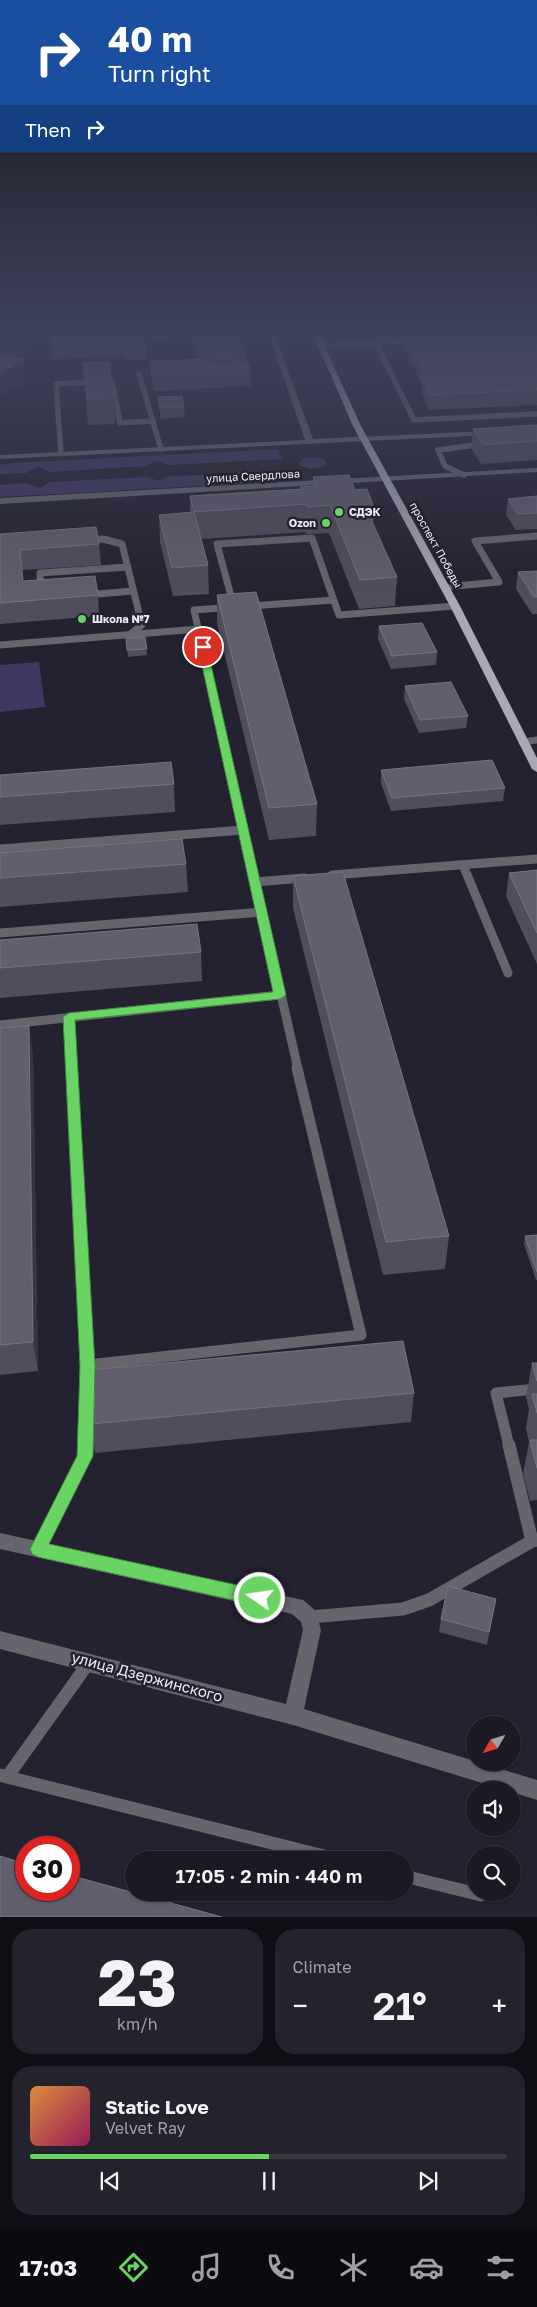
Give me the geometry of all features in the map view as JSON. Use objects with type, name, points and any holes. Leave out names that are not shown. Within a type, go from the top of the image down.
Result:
[{"type":"main road","name":"проспект Победы","points":[[356,421],[364,440],[455,606],[537,769]]},
{"type":"street","points":[[303,421],[310,442]]},
{"type":"street","points":[[0,457],[498,432]]},
{"type":"street","name":"улица Свердлова","points":[[0,501],[537,470]]},
{"type":"street","points":[[0,1541],[297,1606],[310,1616],[312,1630],[293,1715]]},
{"type":"street","name":"улица Дзержинского","points":[[0,1640],[90,1661],[293,1715],[535,1788]]},
{"type":"lane","points":[[59,421],[61,454]]},
{"type":"lane","points":[[120,421],[120,423],[145,421]]},
{"type":"lane","points":[[152,421],[161,449]]},
{"type":"lane","points":[[464,475],[445,466],[438,450],[456,446],[492,443]]},
{"type":"lane","points":[[444,587],[499,582],[475,541],[537,536]]},
{"type":"lane","points":[[234,607],[217,544],[312,538],[339,615],[455,606]]},
{"type":"lane","points":[[84,540],[103,539],[122,544],[142,625],[129,634]]},
{"type":"lane","points":[[42,598],[40,573],[128,567]]},
{"type":"lane","points":[[78,595],[133,591]]},
{"type":"lane","points":[[88,1366],[360,1335],[254,882],[194,610],[334,600]]},
{"type":"lane","points":[[0,644],[199,629]]},
{"type":"lane","points":[[522,742],[537,740]]},
{"type":"lane","points":[[0,849],[243,830]]},
{"type":"lane","points":[[324,876],[537,859]]},
{"type":"lane","points":[[463,865],[508,973]]},
{"type":"lane","points":[[254,882],[314,877]]},
{"type":"lane","points":[[0,933],[262,912]]},
{"type":"lane","points":[[0,1025],[280,995]]},
{"type":"lane","points":[[38,1549],[85,1456],[88,1366],[69,1017]]},
{"type":"lane","points":[[310,1616],[403,1609],[429,1600],[535,1540],[496,1393],[537,1389]]},
{"type":"lane","points":[[90,1661],[4,1776],[304,1851]]},
{"type":"lane","points":[[413,1878],[466,1891]]},
{"type":"shaded area","points":[[278,449],[282,459],[169,465],[156,461],[145,466],[51,472],[38,467],[26,473],[0,474],[0,465],[12,463]]},
{"type":"shaded area","points":[[314,457],[325,460],[327,464],[313,468],[299,464],[302,459]]},
{"type":"shaded area","points":[[285,470],[289,481],[0,497],[0,485],[27,483],[40,488],[50,482],[147,477],[159,481],[169,476]]},
{"type":"shaded area","points":[[39,662],[45,707],[0,712],[0,665]]},
{"type":"building","points":[[537,425],[537,441],[483,445],[473,429]]},
{"type":"building","points":[[349,475],[355,490],[367,489],[374,508],[366,508],[397,577],[360,580],[330,505],[307,507],[306,504],[194,512],[190,496],[301,489],[300,487],[316,486],[313,477]]},
{"type":"building","points":[[537,496],[537,513],[518,514],[508,499]]},
{"type":"building","points":[[194,512],[208,565],[172,568],[159,515]]},
{"type":"building","points":[[96,527],[99,544],[20,550],[23,581],[95,576],[98,595],[0,603],[0,534]]},
{"type":"building","points":[[537,571],[537,597],[534,597],[518,572]]},
{"type":"building","points":[[256,592],[317,804],[269,808],[217,595]]},
{"type":"building","points":[[422,623],[437,652],[392,656],[379,626]]},
{"type":"building","points":[[145,637],[147,649],[127,650],[126,638]]},
{"type":"building","points":[[451,682],[468,716],[420,720],[405,686]]},
{"type":"building","points":[[492,760],[505,788],[392,798],[381,770]]},
{"type":"building","points":[[171,762],[174,784],[0,797],[0,775]]},
{"type":"building","points":[[182,839],[186,864],[0,878],[0,853]]},
{"type":"building","points":[[537,870],[537,933],[509,873]]},
{"type":"building","points":[[343,872],[449,1236],[386,1242],[293,876]]},
{"type":"building","points":[[197,924],[201,952],[0,968],[0,940]]},
{"type":"building","points":[[29,1026],[33,1342],[0,1345],[0,1028]]},
{"type":"building","points":[[537,1235],[537,1272],[525,1236]]},
{"type":"building","points":[[403,1341],[414,1393],[91,1424],[89,1370]]},
{"type":"building","points":[[532,1363],[537,1363],[537,1381]]},
{"type":"building","points":[[532,1394],[537,1394],[537,1413]]},
{"type":"building","points":[[530,1440],[537,1440],[537,1468]]},
{"type":"building","points":[[448,1586],[496,1599],[489,1632],[441,1619]]},
{"type":"building","points":[[0,1856],[15,1861],[15,1901],[80,1901],[80,1878],[125,1890],[125,1901],[164,1901],[222,1917],[0,1917]]},
{"type":"place","name":"СДЭК","points":[[339,512]]},
{"type":"place","name":"Ozon","points":[[326,523]]},
{"type":"place","name":"Школа №7","points":[[82,619]]},
{"type":"route","points":[[203,647],[280,995],[69,1017],[88,1366],[85,1456],[38,1549],[260,1598]]}]
